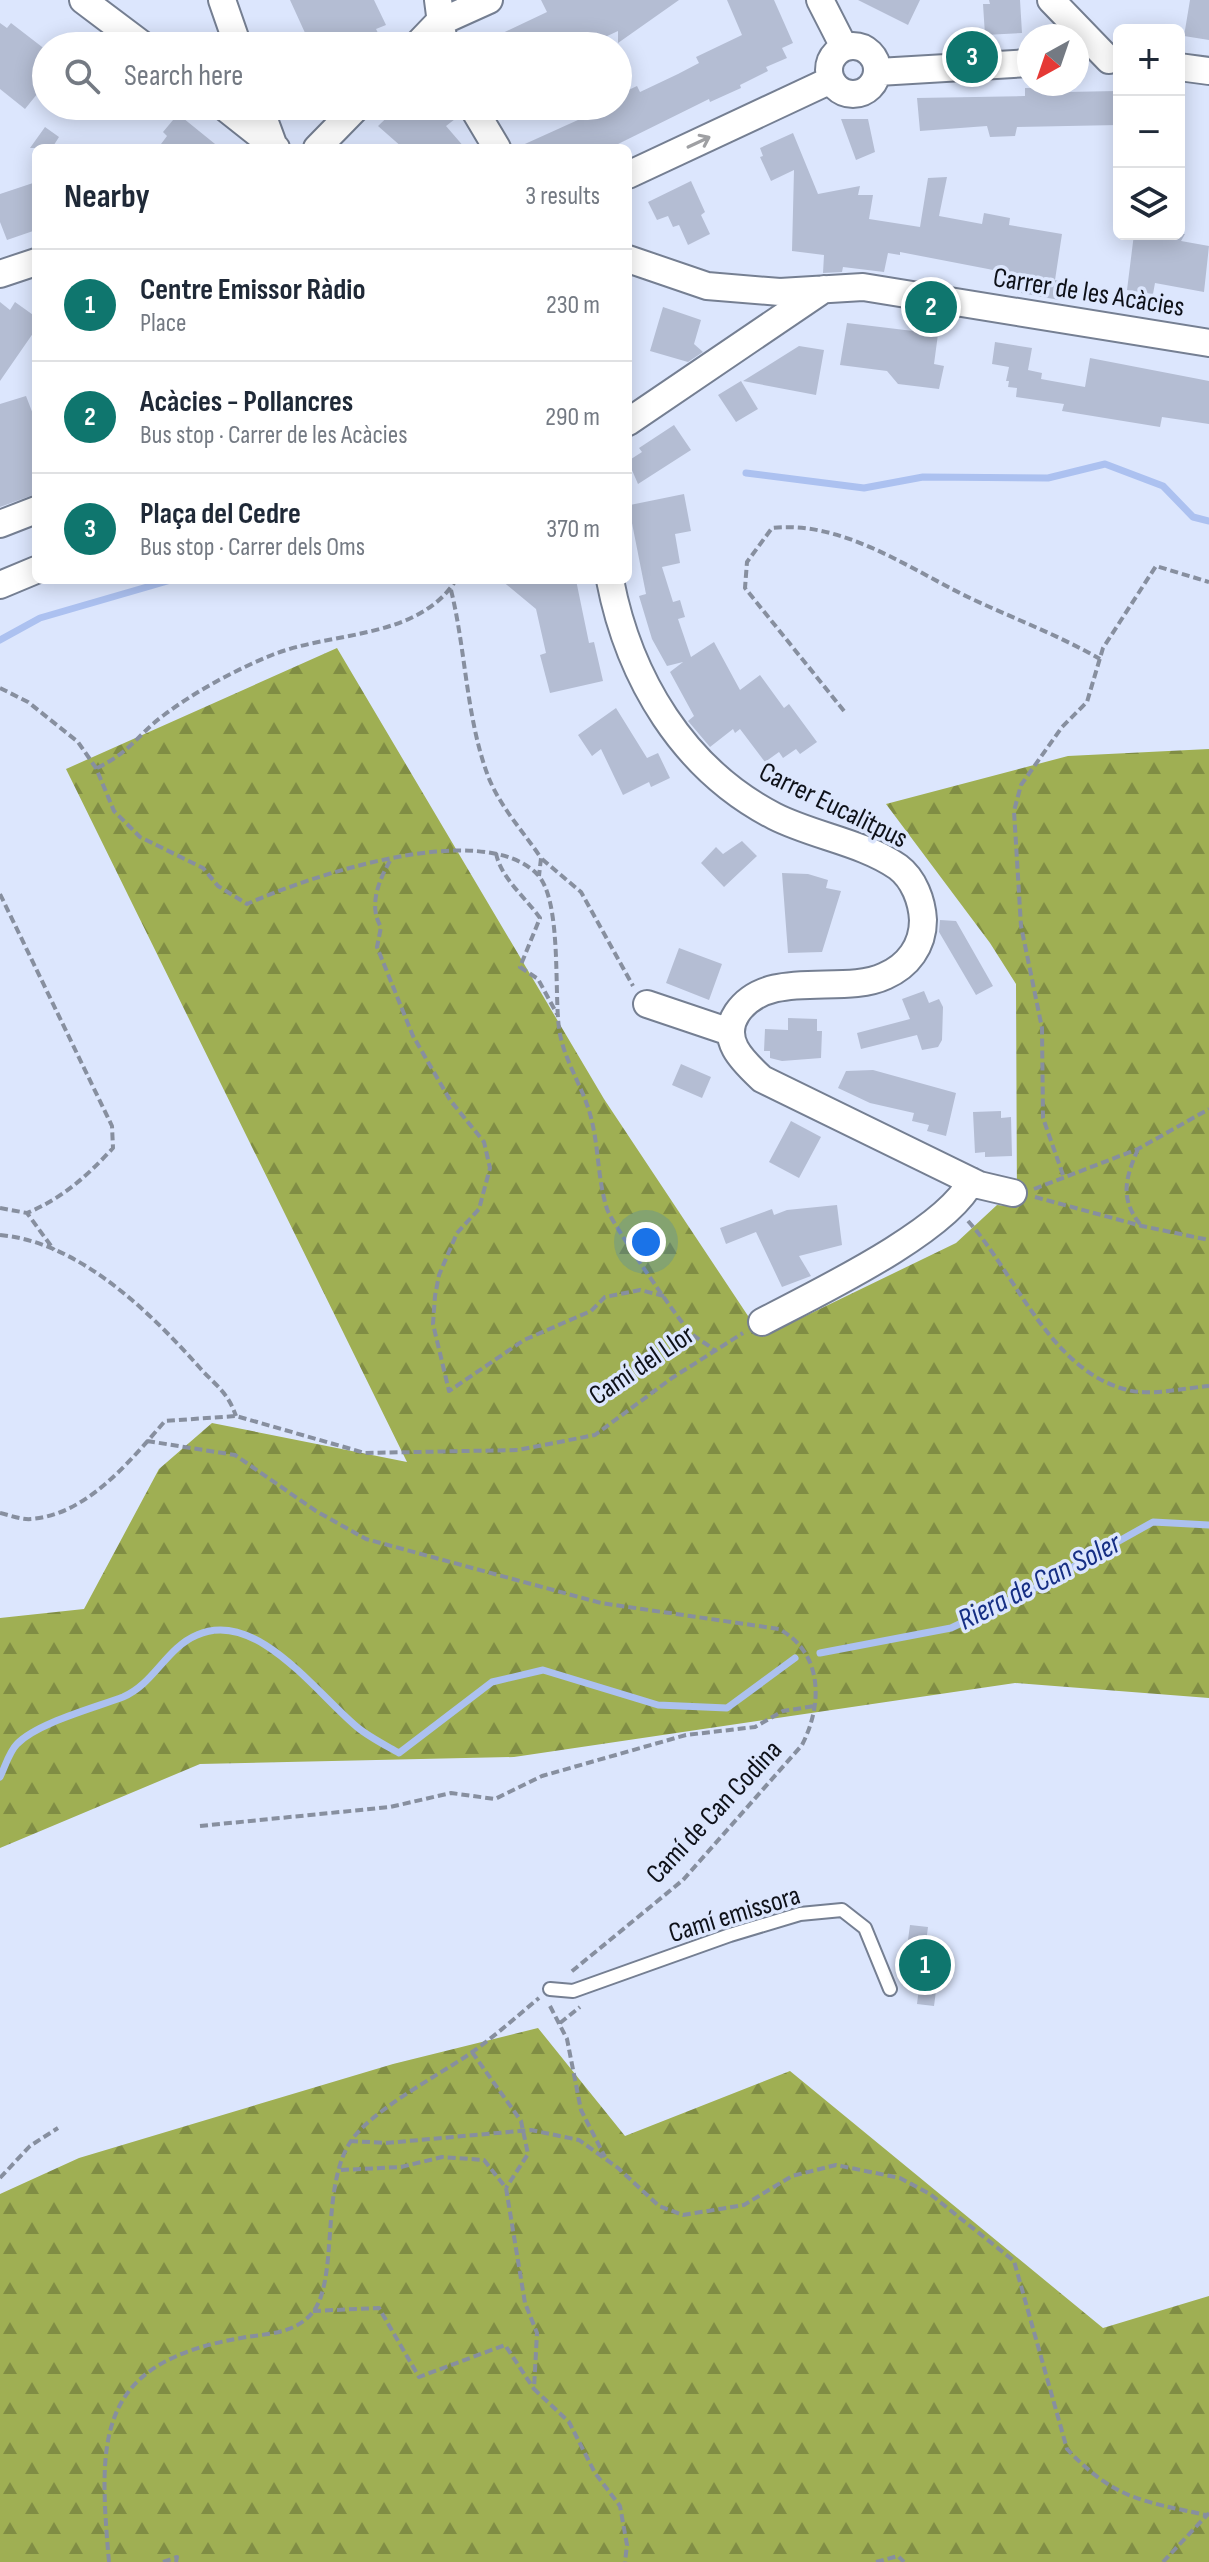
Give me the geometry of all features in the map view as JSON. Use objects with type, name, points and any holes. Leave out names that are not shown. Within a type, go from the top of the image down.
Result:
[{"type":"street","points":[[83,0],[125,32]]},
{"type":"street","points":[[222,0],[233,32]]},
{"type":"street","points":[[440,23],[489,0]]},
{"type":"street","points":[[820,0],[844,47]]},
{"type":"street","points":[[1051,0],[1113,59]]},
{"type":"street","points":[[844,47],[860,47],[868,51],[877,64],[878,72],[871,87],[857,95],[842,92],[831,80],[832,58],[844,47]]},
{"type":"street","points":[[1089,61],[1113,60]]},
{"type":"street","points":[[878,72],[1017,64]]},
{"type":"street","points":[[1185,68],[1209,71]]},
{"type":"street","points":[[632,173],[831,80]]},
{"type":"street","points":[[241,120],[271,144]]},
{"type":"street","points":[[264,120],[273,144]]},
{"type":"street","points":[[321,144],[344,120]]},
{"type":"street","points":[[480,120],[495,144]]},
{"type":"street","name":"Carrer de les Acàcies","points":[[632,260],[707,286],[780,292],[863,287],[1209,343]]},
{"type":"street","points":[[0,274],[32,263]]},
{"type":"street","points":[[632,419],[825,288]]},
{"type":"street","points":[[0,524],[32,512]]},
{"type":"street","points":[[0,585],[32,572]]},
{"type":"street","name":"Carrer Eucalitpus","points":[[611,584],[628,650],[641,679],[683,744],[736,792],[774,816],[899,868],[921,900],[921,943],[907,963],[882,978],[768,989],[749,998],[737,1013],[730,1032]]},
{"type":"street","points":[[647,1004],[730,1032],[740,1058],[762,1079],[971,1181],[1018,1194]]},
{"type":"street","points":[[762,1322],[886,1256],[964,1196],[971,1181]]},
{"type":"lane","name":"Camí emissora","points":[[546,1992],[573,1991],[800,1914],[842,1910],[865,1928],[890,1989]]},
{"type":"path","points":[[844,711],[745,588],[747,562],[772,528],[795,525],[862,544],[973,600],[1059,635],[1100,659]]},
{"type":"path","points":[[1063,1175],[1043,1118],[1042,1028],[1021,926],[1014,811],[1021,785],[1062,727],[1087,702],[1100,659],[1156,566],[1209,582]]},
{"type":"path","points":[[96,768],[123,755],[162,716],[210,687],[274,655],[409,620],[453,584]]},
{"type":"path","points":[[450,589],[476,735],[489,777],[506,810],[541,858],[581,892],[618,964],[647,1004]]},
{"type":"path","points":[[0,688],[28,702],[78,742],[96,768],[114,811],[140,837],[203,868],[218,886],[247,904],[291,884],[431,850],[485,849],[525,865],[539,876]]},
{"type":"path","points":[[496,853],[498,867],[540,918],[520,967],[538,979],[558,1016]]},
{"type":"path","points":[[541,858],[539,876],[553,920],[558,1016],[573,1074],[589,1109],[596,1138],[597,1171],[608,1214],[691,1334],[716,1352]]},
{"type":"path","points":[[390,861],[379,881],[375,918],[381,927],[377,947],[413,1036],[450,1100],[484,1142],[490,1168],[479,1209],[457,1233],[439,1275],[435,1296],[433,1324],[449,1391],[524,1340],[591,1311],[605,1297],[640,1290],[665,1296]]},
{"type":"path","points":[[0,894],[112,1126],[113,1148],[87,1176],[56,1201],[27,1213],[0,1208]]},
{"type":"path","points":[[1018,1194],[1138,1149],[1209,1109]]},
{"type":"path","points":[[1138,1149],[1126,1177],[1125,1193],[1126,1204],[1142,1226]]},
{"type":"path","points":[[1018,1194],[1209,1240]]},
{"type":"path","points":[[953,1205],[977,1231],[1045,1329],[1093,1373],[1123,1389],[1146,1391],[1209,1386]]},
{"type":"path","points":[[27,1213],[54,1250]]},
{"type":"path","points":[[0,1235],[21,1237],[54,1250],[125,1292],[158,1320],[228,1394],[236,1416],[165,1421],[117,1472],[78,1504],[30,1519],[0,1513]]},
{"type":"path","name":"Camí del Llor","points":[[236,1416],[300,1437],[365,1453],[518,1450],[595,1435],[672,1378],[762,1322]]},
{"type":"path","name":"Camí de Can Codina","points":[[147,1441],[235,1455],[316,1511],[366,1539],[601,1603],[779,1629],[792,1636],[806,1652],[817,1680],[815,1706],[802,1745],[683,1880],[472,2052],[381,2113],[350,2141]]},
{"type":"path","points":[[200,1826],[390,1807],[451,1793],[495,1799],[542,1776],[686,1735],[755,1727],[783,1711],[815,1706]]},
{"type":"path","points":[[546,1992],[567,2039],[581,2110],[606,2159]]},
{"type":"path","points":[[472,2052],[521,2121],[528,2154],[506,2188]]},
{"type":"path","points":[[0,2178],[30,2146],[58,2128]]},
{"type":"path","points":[[109,2562],[104,2513],[106,2452],[115,2408],[129,2389],[169,2359],[202,2345],[274,2335],[300,2324],[313,2311],[321,2297],[332,2195],[350,2141],[386,2143],[523,2131],[579,2140],[606,2159],[659,2206],[683,2215],[744,2205],[792,2176],[836,2165],[900,2178],[930,2194],[1014,2261],[1067,2449],[1120,2494],[1208,2514]]},
{"type":"path","points":[[341,2170],[401,2167],[442,2157],[484,2160],[506,2188],[525,2303],[537,2333],[534,2389]]},
{"type":"path","points":[[313,2311],[379,2308],[419,2377],[505,2345],[534,2389],[569,2422],[595,2473],[620,2506],[627,2545],[625,2562]]},
{"type":"path","points":[[1163,2562],[1208,2514]]},
{"type":"path","points":[[876,2562],[898,2556],[904,2562]]},
{"type":"path","points":[[163,2562],[178,2560]]},
{"type":"green space","points":[[337,648],[604,1099],[762,1337],[956,1243],[997,1205],[1017,1207],[1016,984],[990,943],[886,804],[1068,756],[1209,749],[1209,1698],[1015,1683],[514,1757],[200,1764],[0,1848],[0,1618],[84,1609],[159,1469],[212,1423],[407,1462],[66,769]]},
{"type":"green space","points":[[538,2028],[625,2136],[790,2071],[1103,2328],[1209,2296],[1209,2562],[0,2562],[0,2194],[79,2158],[393,2064]]},
{"type":"building","points":[[290,0],[374,0],[386,25],[376,29],[378,32],[305,32]]},
{"type":"building","points":[[541,0],[679,0],[632,33],[505,32],[547,12]]},
{"type":"building","points":[[727,0],[774,0],[793,43],[782,48],[787,58],[766,67],[768,71],[740,85],[741,88],[710,102],[709,99],[618,144],[525,144],[578,120],[632,120],[632,88],[637,86],[640,92],[678,74],[699,63],[696,57],[742,35]]},
{"type":"building","points":[[858,0],[920,0],[908,25]]},
{"type":"building","points":[[989,0],[1020,0],[1021,24],[1017,24],[1017,33],[985,35],[983,4],[990,4]]},
{"type":"building","points":[[1190,0],[1209,0],[1209,40],[1185,36]]},
{"type":"building","points":[[0,23],[7,28],[11,23],[32,39],[32,100],[25,109],[0,89]]},
{"type":"building","points":[[1113,91],[1113,125],[1017,127],[1015,136],[990,137],[987,126],[920,131],[917,98],[1089,96],[1089,92]]},
{"type":"building","points":[[841,119],[868,119],[875,152],[856,160]]},
{"type":"building","points":[[173,120],[185,120],[215,144],[161,144],[167,136],[163,132]]},
{"type":"building","points":[[384,120],[454,120],[446,126],[462,144],[398,144],[378,126]]},
{"type":"building","points":[[45,127],[59,137],[55,144],[33,144]]},
{"type":"building","points":[[793,133],[818,194],[860,186],[858,195],[873,195],[869,219],[920,227],[928,178],[947,177],[939,216],[982,224],[984,213],[1010,218],[1009,225],[1062,234],[1055,280],[1063,282],[1059,300],[1011,291],[1014,274],[900,252],[900,255],[888,253],[884,272],[843,267],[842,272],[823,273],[824,255],[792,251],[794,170],[771,181],[760,157],[763,156],[760,148]]},
{"type":"building","points":[[691,181],[705,212],[701,215],[710,234],[688,245],[679,225],[673,227],[668,216],[657,220],[648,202]]},
{"type":"building","points":[[32,183],[32,231],[7,240],[0,222],[0,194]]},
{"type":"building","points":[[1133,240],[1182,240],[1209,246],[1204,292],[1155,283],[1153,294],[1127,290]]},
{"type":"building","points":[[0,302],[10,310],[15,302],[32,314],[32,335],[0,381]]},
{"type":"building","points":[[663,307],[701,320],[694,344],[703,352],[688,362],[650,351]]},
{"type":"building","points":[[847,323],[938,334],[934,364],[944,366],[939,389],[898,384],[887,371],[840,365]]},
{"type":"building","points":[[995,342],[1032,348],[1028,370],[1042,373],[1041,379],[1085,387],[1090,358],[1209,381],[1209,424],[1162,417],[1160,427],[1062,411],[1064,404],[1016,397],[1017,388],[1008,387],[1009,381],[1006,381],[1009,367],[992,364]]},
{"type":"building","points":[[799,346],[824,350],[816,395],[743,381]]},
{"type":"building","points":[[741,381],[758,409],[736,422],[718,395]]},
{"type":"building","points":[[26,396],[32,412],[32,495],[0,507],[0,404]]},
{"type":"building","points":[[674,425],[691,450],[638,484],[632,470],[632,458],[642,452],[639,448]]},
{"type":"building","points":[[684,494],[691,531],[675,534],[680,563],[662,567],[673,602],[680,600],[685,617],[678,619],[691,657],[714,642],[740,690],[760,675],[784,708],[789,704],[817,742],[800,754],[796,749],[783,758],[779,752],[765,762],[740,729],[735,733],[733,729],[710,747],[688,721],[694,716],[670,672],[683,662],[667,666],[652,639],[639,596],[646,594],[632,523],[632,505]]},
{"type":"building","points":[[506,584],[577,584],[589,643],[594,642],[603,681],[550,693],[540,655],[546,653],[536,609]]},
{"type":"building","points":[[616,708],[647,758],[658,753],[670,778],[651,787],[649,782],[623,795],[601,749],[592,756],[578,735]]},
{"type":"building","points":[[742,841],[757,856],[724,887],[701,863],[716,847],[723,854]]},
{"type":"building","points":[[782,873],[808,874],[828,880],[826,888],[841,891],[822,952],[788,953]]},
{"type":"building","points":[[940,920],[956,921],[993,986],[976,995],[939,932]]},
{"type":"building","points":[[679,948],[722,964],[709,1000],[666,983]]},
{"type":"building","points":[[924,991],[929,1003],[939,999],[943,1007],[942,1040],[938,1047],[922,1050],[917,1035],[861,1049],[857,1033],[910,1019],[902,999]]},
{"type":"building","points":[[788,1018],[817,1019],[817,1031],[822,1031],[821,1058],[782,1061],[770,1058],[770,1051],[764,1051],[765,1029],[788,1030]]},
{"type":"building","points":[[681,1064],[711,1077],[702,1098],[672,1085]]},
{"type":"building","points":[[873,1070],[956,1093],[946,1136],[927,1131],[929,1125],[912,1121],[914,1113],[870,1103],[838,1088],[846,1071]]},
{"type":"building","points":[[1001,1111],[1001,1118],[1011,1117],[1012,1156],[985,1157],[985,1152],[975,1153],[973,1112]]},
{"type":"building","points":[[791,1121],[821,1137],[799,1178],[769,1162]]},
{"type":"building","points":[[837,1205],[842,1245],[799,1256],[811,1276],[782,1287],[756,1232],[726,1244],[720,1228],[772,1209],[774,1215],[787,1210]]},
{"type":"building","points":[[910,1925],[928,1927],[925,1950],[941,1953],[934,2006],[917,2004],[919,1988],[902,1985]]},
{"type":"waterway","points":[[746,473],[864,488],[923,477],[1048,478],[1105,464],[1163,486],[1193,517],[1209,521]]},
{"type":"waterway","points":[[0,640],[40,618],[157,584]]},
{"type":"waterway","name":"Riera de Can Soler","points":[[820,1653],[951,1628],[1035,1588],[1153,1522],[1209,1525]]},
{"type":"waterway","name":"Riera de Can Soler","points":[[0,1777],[12,1751],[26,1736],[134,1691],[186,1641],[219,1630],[241,1633],[284,1658],[357,1727],[399,1753],[492,1682],[543,1670],[658,1705],[727,1708],[795,1658]]},
{"type":"place","name":"Plaça del Cedre","points":[[972,57]]},
{"type":"place","name":"Acàcies - Pollancres","points":[[931,307]]},
{"type":"place","name":"Centre Emissor Ràdio","points":[[925,1965]]}]
